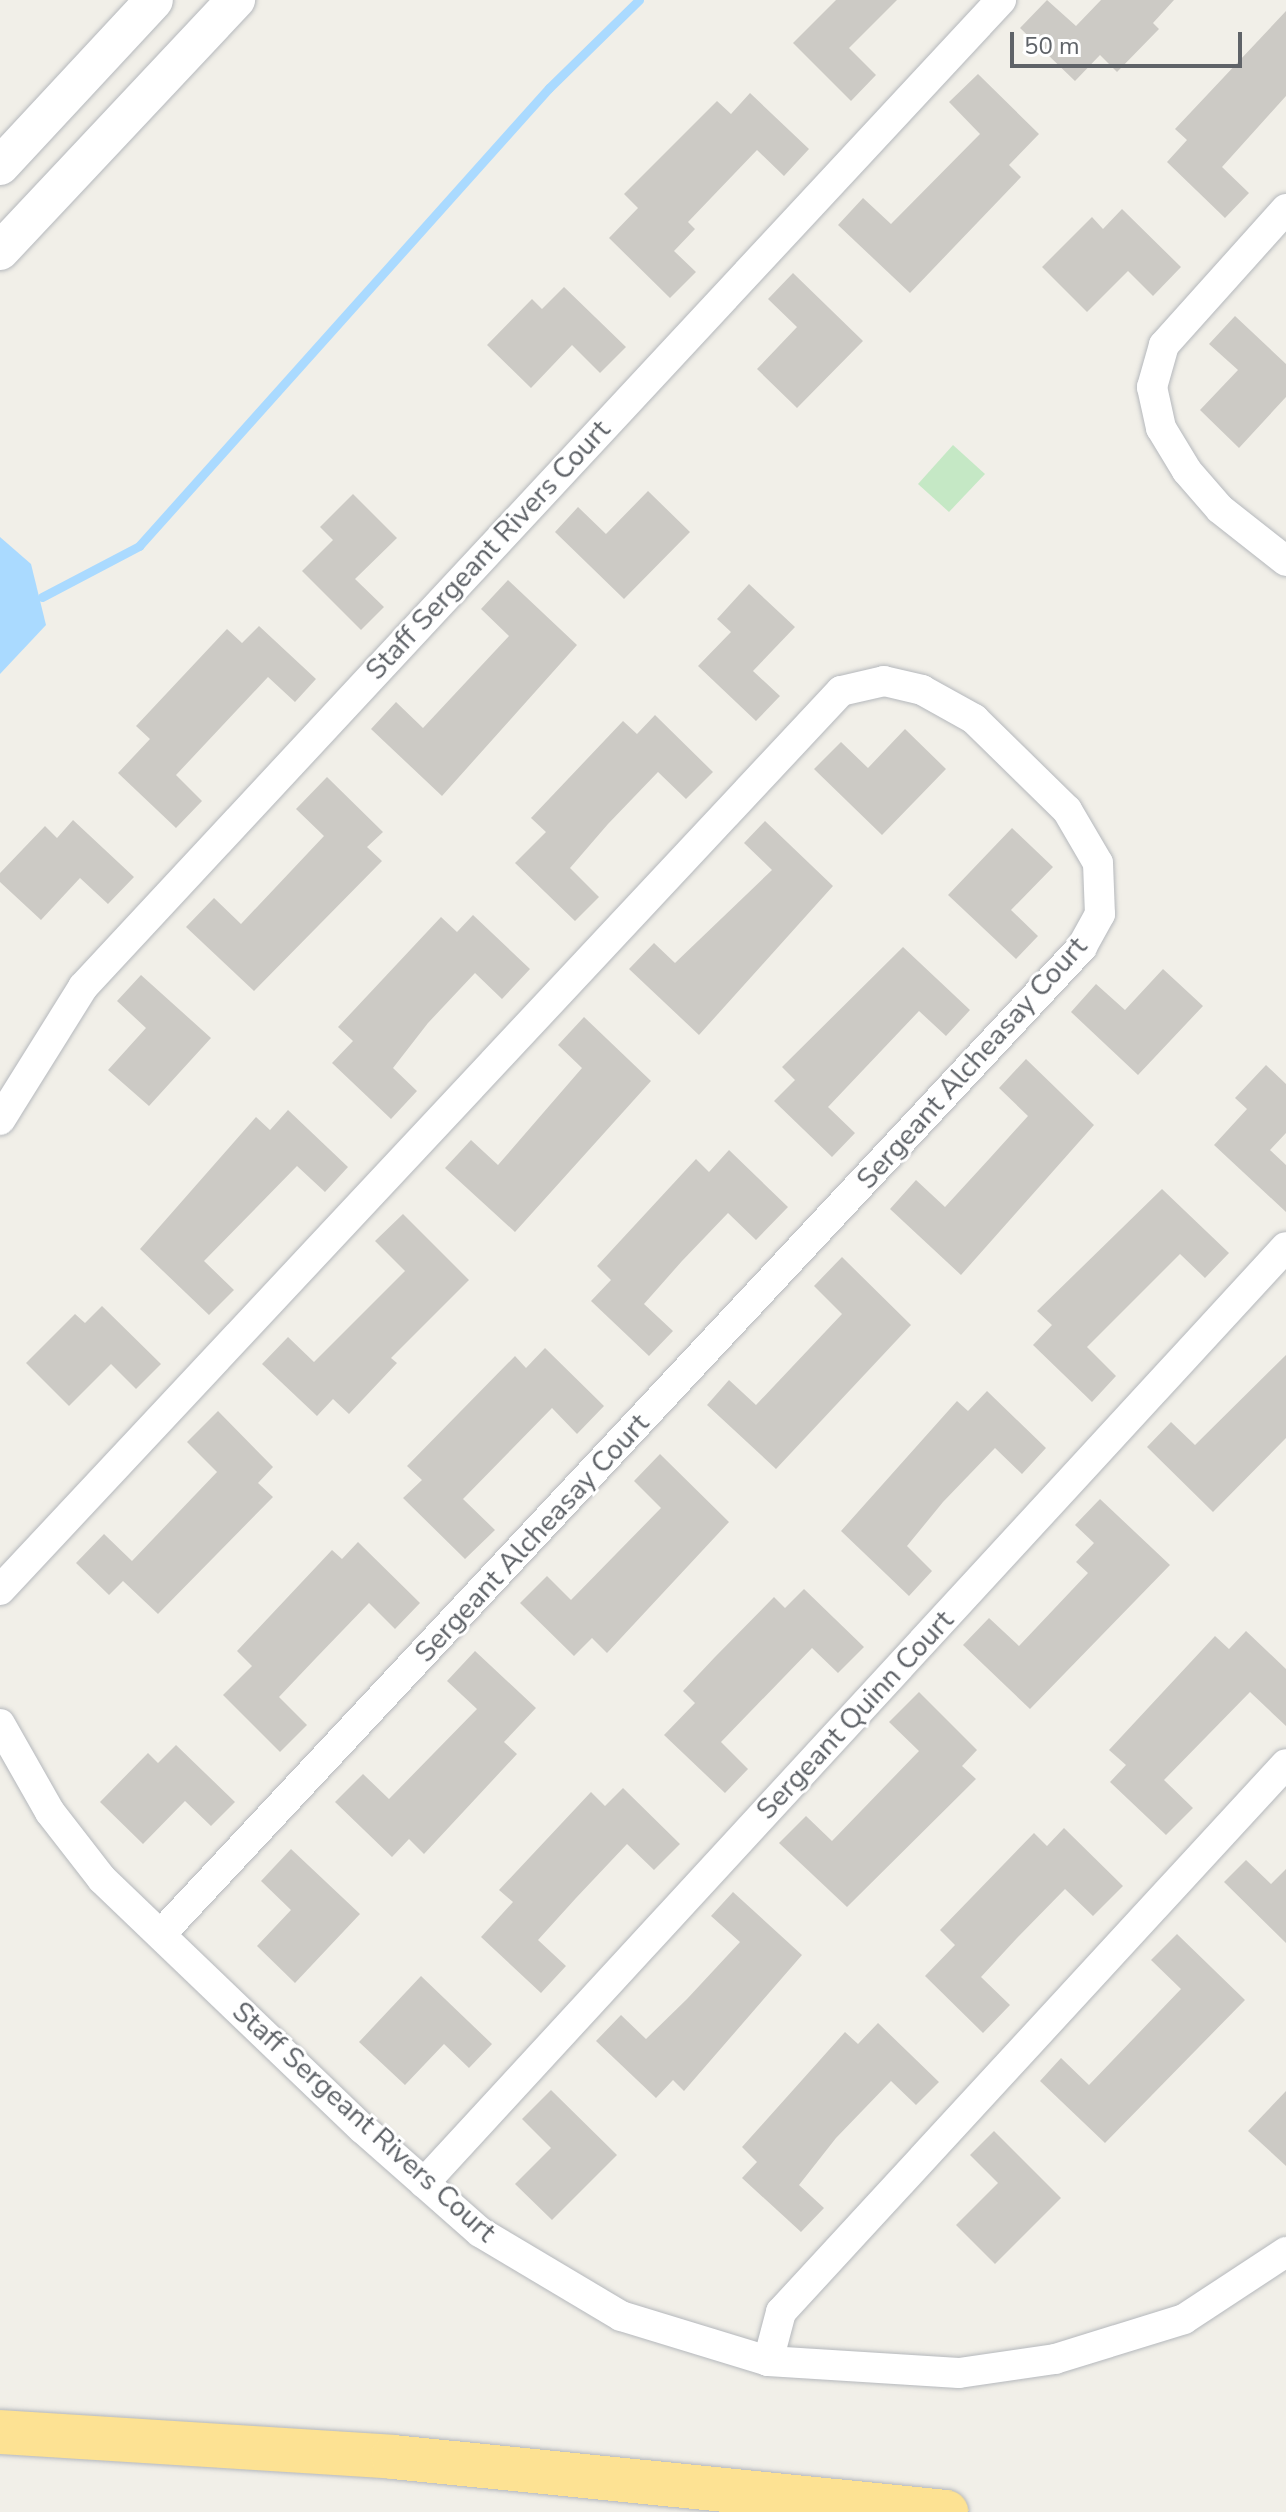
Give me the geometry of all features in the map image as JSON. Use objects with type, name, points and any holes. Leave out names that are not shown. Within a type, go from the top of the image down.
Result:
[{"type":"highway","points":[[0,2432],[393,2457],[946,2512]]},
{"type":"street","points":[[0,251],[236,0]]},
{"type":"street","name":"Staff Sergeant Rivers Court","points":[[0,1120],[83,987],[1001,0]]},
{"type":"street","points":[[0,166],[145,10],[178,59]]},
{"type":"street","points":[[1286,209],[1164,345],[1152,387],[1161,428],[1187,471],[1220,509],[1286,561]]},
{"type":"street","name":"Sergeant Alcheasay Court","points":[[0,1590],[841,691],[884,681],[922,690],[997,738],[1067,810],[1098,863],[1100,914],[1082,947],[161,1934]]},
{"type":"street","name":"Sergeant Quinn Court","points":[[424,2183],[1286,1247]]},
{"type":"street","name":"Staff Sergeant Rivers Court","points":[[0,1724],[50,1812],[102,1879],[424,2183],[544,2276],[686,2341],[768,2361],[959,2373],[1055,2359],[1184,2319],[1286,2252]]},
{"type":"street","points":[[768,2361],[781,2312],[1286,1764]]},
{"type":"green space","points":[[953,445],[985,474],[949,512],[918,484]]},
{"type":"water","points":[[0,537],[31,564],[46,625],[0,674]]},
{"type":"building","points":[[836,0],[897,0],[849,48],[876,75],[851,101],[793,43]]},
{"type":"building","points":[[1047,0],[1076,26],[1101,0],[1174,0],[1153,23],[1159,29],[1117,72],[1100,55],[1075,81],[1020,28]]},
{"type":"building","points":[[1286,11],[1286,96],[1222,167],[1249,193],[1225,218],[1167,162],[1187,140],[1175,129]]},
{"type":"building","points":[[978,74],[1039,134],[1009,165],[1021,177],[910,293],[838,225],[863,198],[891,224],[980,134],[949,102]]},
{"type":"building","points":[[750,93],[809,149],[784,176],[757,150],[688,222],[695,229],[674,251],[696,272],[670,298],[609,238],[638,208],[624,194],[717,101],[731,114]]},
{"type":"building","points":[[1122,209],[1181,267],[1153,296],[1128,271],[1087,312],[1042,267],[1092,217],[1103,229]]},
{"type":"building","points":[[793,273],[863,341],[797,408],[757,369],[797,327],[768,299]]},
{"type":"building","points":[[564,287],[626,347],[600,373],[572,345],[531,388],[487,345],[532,299],[542,309]]},
{"type":"building","points":[[1235,316],[1286,364],[1286,397],[1239,448],[1200,410],[1238,370],[1209,344]]},
{"type":"building","points":[[648,491],[690,532],[624,599],[555,532],[578,507],[606,534]]},
{"type":"building","points":[[353,494],[397,538],[355,579],[384,607],[361,630],[302,571],[333,540],[320,527]]},
{"type":"building","points":[[508,580],[577,645],[442,796],[371,729],[396,702],[423,728],[509,636],[481,609]]},
{"type":"building","points":[[749,584],[795,627],[753,671],[780,696],[756,721],[698,666],[731,632],[717,619]]},
{"type":"building","points":[[259,626],[316,679],[295,702],[268,677],[176,775],[202,801],[176,828],[118,773],[150,739],[136,726],[227,629],[242,643]]},
{"type":"building","points":[[655,715],[713,772],[686,799],[658,772],[608,824],[570,868],[599,897],[575,921],[515,863],[546,832],[531,818],[623,721],[637,734]]},
{"type":"building","points":[[905,729],[946,769],[882,835],[814,769],[841,742],[868,768]]},
{"type":"building","points":[[327,777],[383,832],[367,847],[382,861],[254,991],[186,927],[214,898],[241,924],[324,836],[296,809]]},
{"type":"building","points":[[73,820],[134,877],[108,904],[80,878],[41,920],[0,882],[0,873],[45,826],[57,838]]},
{"type":"building","points":[[765,821],[833,886],[699,1035],[629,969],[654,943],[675,963],[772,870],[744,843]]},
{"type":"building","points":[[1012,828],[1053,867],[1011,910],[1038,936],[1016,959],[948,895]]},
{"type":"building","points":[[473,915],[530,969],[502,999],[475,973],[428,1023],[393,1068],[417,1091],[391,1119],[332,1063],[353,1041],[338,1027],[441,917],[457,932]]},
{"type":"building","points":[[903,947],[970,1010],[946,1036],[919,1011],[828,1107],[855,1133],[832,1157],[774,1101],[795,1080],[782,1067]]},
{"type":"building","points":[[1163,969],[1203,1006],[1138,1075],[1071,1012],[1096,984],[1125,1010]]},
{"type":"building","points":[[141,975],[211,1038],[149,1106],[108,1070],[146,1028],[117,1001]]},
{"type":"building","points":[[584,1017],[651,1081],[515,1232],[445,1168],[471,1140],[498,1165],[582,1068],[558,1045]]},
{"type":"building","points":[[1026,1059],[1094,1125],[961,1275],[890,1209],[916,1180],[945,1207],[990,1158],[1028,1116],[999,1088]]},
{"type":"building","points":[[1266,1065],[1286,1084],[1286,1133],[1270,1150],[1286,1165],[1286,1212],[1214,1145],[1247,1109],[1235,1098]]},
{"type":"building","points":[[288,1110],[348,1167],[325,1192],[297,1166],[204,1261],[234,1290],[209,1315],[140,1249],[256,1117],[270,1130]]},
{"type":"building","points":[[729,1150],[788,1207],[756,1240],[728,1213],[682,1261],[644,1304],[673,1331],[649,1356],[591,1301],[611,1280],[597,1266],[696,1159],[709,1172]]},
{"type":"building","points":[[1162,1189],[1229,1253],[1205,1278],[1180,1254],[1087,1347],[1116,1376],[1092,1402],[1033,1345],[1052,1325],[1037,1311]]},
{"type":"building","points":[[403,1214],[469,1280],[391,1358],[397,1363],[349,1414],[333,1399],[317,1416],[262,1364],[288,1337],[314,1362],[405,1271],[375,1241]]},
{"type":"building","points":[[842,1257],[911,1325],[776,1469],[707,1405],[729,1380],[756,1405],[842,1314],[814,1286]]},
{"type":"building","points":[[102,1306],[161,1364],[136,1389],[111,1364],[69,1406],[26,1363],[75,1314],[85,1323]]},
{"type":"building","points":[[545,1348],[604,1406],[577,1434],[552,1408],[463,1499],[495,1530],[465,1559],[403,1498],[422,1480],[407,1466],[515,1356],[526,1368]]},
{"type":"building","points":[[1286,1355],[1286,1438],[1213,1512],[1147,1447],[1171,1422],[1195,1445]]},
{"type":"building","points":[[987,1391],[1046,1448],[1022,1474],[995,1448],[943,1502],[907,1546],[932,1571],[909,1596],[841,1531],[957,1401],[968,1411]]},
{"type":"building","points":[[218,1411],[273,1467],[258,1483],[273,1497],[158,1614],[123,1581],[109,1595],[76,1563],[104,1534],[132,1561],[217,1472],[187,1442]]},
{"type":"building","points":[[660,1454],[729,1522],[607,1653],[592,1638],[574,1656],[520,1603],[547,1576],[571,1600],[661,1508],[634,1481]]},
{"type":"building","points":[[1100,1499],[1170,1565],[1030,1709],[963,1645],[989,1618],[1019,1646],[1088,1573],[1076,1562],[1094,1543],[1075,1525]]},
{"type":"building","points":[[358,1542],[420,1603],[395,1629],[369,1603],[279,1697],[307,1725],[280,1752],[223,1695],[252,1666],[237,1651],[332,1550],[342,1559]]},
{"type":"building","points":[[804,1589],[864,1647],[838,1673],[812,1648],[721,1742],[748,1769],[725,1793],[664,1735],[695,1703],[683,1691],[715,1657],[774,1597],[785,1608]]},
{"type":"building","points":[[1246,1631],[1286,1669],[1286,1726],[1250,1692],[1164,1780],[1193,1808],[1166,1835],[1110,1782],[1126,1765],[1109,1750],[1215,1636],[1229,1649]]},
{"type":"building","points":[[475,1651],[536,1708],[504,1742],[517,1754],[424,1854],[409,1839],[392,1857],[335,1802],[363,1774],[389,1799],[477,1709],[447,1681]]},
{"type":"building","points":[[919,1692],[977,1750],[962,1766],[976,1779],[847,1907],[779,1843],[806,1816],[832,1841],[919,1751],[889,1722]]},
{"type":"building","points":[[176,1745],[235,1802],[211,1826],[185,1801],[143,1844],[100,1802],[148,1753],[158,1763]]},
{"type":"building","points":[[623,1788],[680,1844],[654,1870],[627,1844],[576,1898],[538,1940],[566,1966],[541,1993],[481,1937],[513,1902],[499,1890],[591,1792],[605,1806]]},
{"type":"building","points":[[1064,1828],[1123,1886],[1093,1916],[1065,1889],[1017,1938],[981,1977],[1010,2005],[983,2033],[925,1976],[955,1945],[940,1930],[1034,1833],[1047,1846]]},
{"type":"building","points":[[291,1849],[360,1914],[295,1983],[257,1946],[291,1910],[261,1881]]},
{"type":"building","points":[[1246,1860],[1271,1884],[1286,1869],[1286,1943],[1224,1882]]},
{"type":"building","points":[[733,1892],[802,1955],[684,2091],[673,2080],[656,2098],[596,2041],[621,2015],[646,2039],[740,1942],[711,1916]]},
{"type":"building","points":[[1177,1934],[1245,2000],[1105,2143],[1040,2081],[1061,2058],[1089,2085],[1181,1989],[1151,1960]]},
{"type":"building","points":[[421,1976],[492,2044],[469,2068],[444,2044],[405,2085],[359,2042]]},
{"type":"building","points":[[878,2023],[939,2082],[916,2105],[891,2081],[836,2138],[799,2185],[824,2208],[801,2232],[742,2178],[757,2162],[742,2147],[845,2032],[858,2044]]},
{"type":"building","points":[[551,2090],[617,2155],[552,2220],[515,2184],[551,2148],[522,2119]]},
{"type":"building","points":[[1286,2091],[1286,2166],[1248,2131]]},
{"type":"building","points":[[994,2131],[1061,2198],[995,2264],[956,2225],[998,2183],[970,2155]]},
{"type":"waterway","points":[[42,597],[139,546],[549,88],[639,0]]}]
